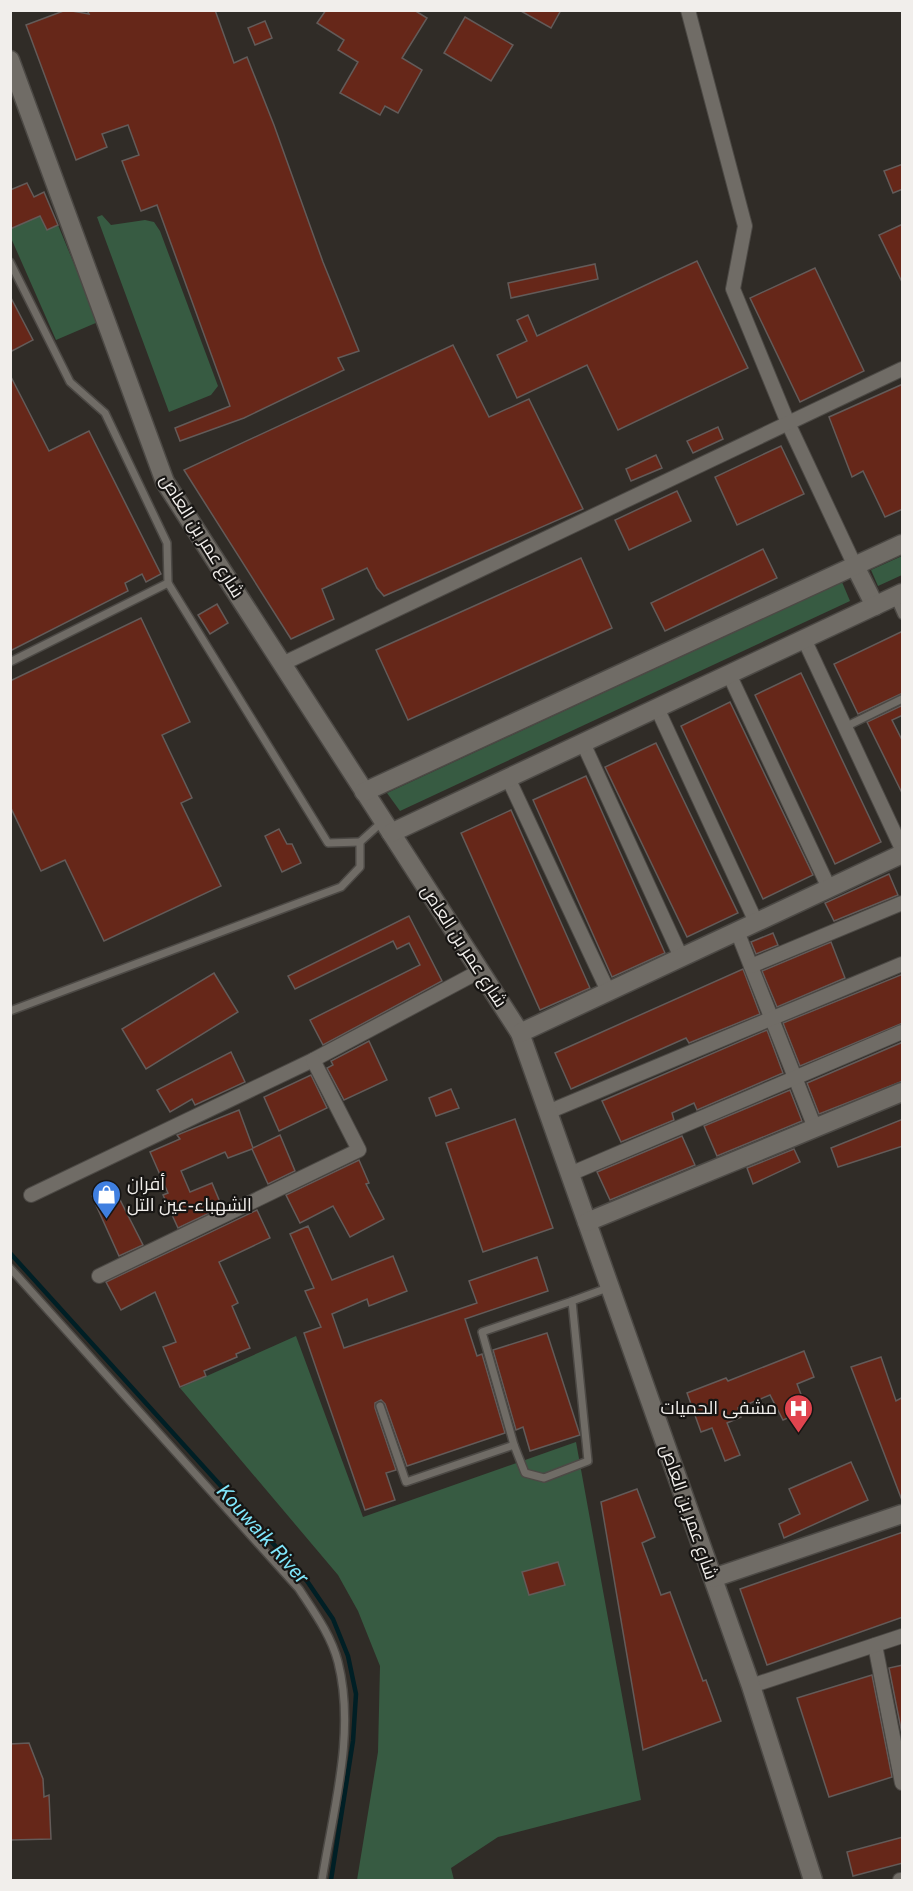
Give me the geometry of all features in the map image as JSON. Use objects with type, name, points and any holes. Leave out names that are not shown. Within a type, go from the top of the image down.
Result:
[{"type":"street","points":[[688,10],[745,226],[733,289],[788,423],[875,606]]},
{"type":"street","name":"شارع عمر بن العاص","points":[[10,60],[165,482],[520,1033],[751,1686],[813,1881]]},
{"type":"street","points":[[282,664],[903,369]]},
{"type":"street","points":[[364,792],[903,544]]},
{"type":"street","points":[[387,827],[508,778],[898,595]]},
{"type":"street","points":[[804,639],[903,849]]},
{"type":"street","points":[[729,674],[829,888]]},
{"type":"street","points":[[657,708],[756,922]]},
{"type":"street","points":[[583,743],[681,957]]},
{"type":"street","points":[[508,778],[608,992]]},
{"type":"street","points":[[520,1033],[903,854]]},
{"type":"street","points":[[751,966],[903,903]]},
{"type":"street","points":[[737,931],[815,1128]]},
{"type":"street","points":[[548,1113],[903,964]]},
{"type":"street","points":[[31,1195],[313,1060],[480,971]]},
{"type":"street","points":[[570,1174],[903,1032]]},
{"type":"street","points":[[99,1276],[359,1150],[313,1060]]},
{"type":"street","points":[[587,1222],[903,1092]]},
{"type":"street","points":[[712,1578],[903,1514]]},
{"type":"street","points":[[751,1686],[903,1636]]},
{"type":"street","points":[[875,1645],[903,1783]]},
{"type":"lane","points":[[10,262],[70,382],[105,413],[167,543],[168,583],[328,843],[360,842],[387,827]]},
{"type":"lane","points":[[10,662],[168,583]]},
{"type":"lane","points":[[898,595],[903,615]]},
{"type":"lane","points":[[845,727],[903,699]]},
{"type":"lane","points":[[10,1011],[341,887],[360,867],[360,842]]},
{"type":"lane","points":[[10,1268],[299,1589],[323,1626],[338,1660],[345,1697],[344,1741],[322,1881]]},
{"type":"lane","points":[[572,1301],[588,1461],[544,1478],[525,1473],[514,1445],[482,1332],[610,1287]]},
{"type":"lane","points":[[380,1406],[406,1482],[514,1445]]},
{"type":"green space","points":[[102,215],[111,225],[145,220],[154,222],[160,231],[218,386],[211,395],[169,412],[97,217]]},
{"type":"green space","points":[[40,216],[47,229],[58,225],[98,322],[56,340],[11,238],[10,229]]},
{"type":"green space","points":[[902,556],[902,575],[878,586],[871,570]]},
{"type":"green space","points":[[842,582],[850,601],[400,811],[387,793]]},
{"type":"green space","points":[[296,1336],[363,1517],[576,1442],[641,1800],[498,1837],[451,1868],[454,1880],[357,1880],[378,1752],[380,1666],[358,1611],[338,1575],[180,1388]]},
{"type":"building","points":[[66,10],[89,14],[87,10],[215,10],[234,63],[247,57],[323,262],[359,351],[338,358],[344,370],[244,418],[180,441],[175,428],[230,406],[157,205],[141,211],[122,161],[139,155],[128,125],[102,134],[107,147],[76,160],[26,25]]},
{"type":"building","points":[[326,10],[414,10],[427,18],[402,58],[422,70],[398,113],[385,106],[380,115],[340,93],[358,62],[338,50],[344,40],[317,23]]},
{"type":"building","points":[[519,10],[561,10],[551,28]]},
{"type":"building","points":[[465,17],[513,45],[491,81],[444,53]]},
{"type":"building","points":[[265,21],[272,38],[255,45],[248,28]]},
{"type":"building","points":[[903,164],[903,189],[893,193],[884,171]]},
{"type":"building","points":[[27,183],[34,197],[44,192],[58,225],[47,230],[40,216],[10,229],[10,190]]},
{"type":"building","points":[[903,224],[903,284],[879,235]]},
{"type":"building","points":[[697,261],[748,368],[618,430],[587,365],[517,398],[497,355],[527,341],[517,320],[528,315],[537,336]]},
{"type":"building","points":[[595,264],[598,279],[511,298],[508,283]]},
{"type":"building","points":[[815,268],[864,371],[800,402],[750,298]]},
{"type":"building","points":[[10,296],[33,340],[10,352]]},
{"type":"building","points":[[453,345],[489,417],[529,399],[583,509],[384,596],[377,588],[367,568],[322,589],[334,619],[291,639],[184,470]]},
{"type":"building","points":[[10,375],[49,451],[89,431],[161,574],[146,582],[142,574],[125,583],[128,591],[10,651]]},
{"type":"building","points":[[903,384],[903,509],[885,517],[863,471],[852,477],[829,417]]},
{"type":"building","points":[[718,427],[723,439],[693,453],[687,441]]},
{"type":"building","points":[[781,446],[804,494],[737,525],[715,477]]},
{"type":"building","points":[[656,455],[662,468],[631,481],[626,469]]},
{"type":"building","points":[[677,491],[691,521],[629,550],[615,520]]},
{"type":"building","points":[[763,549],[777,578],[665,631],[651,603]]},
{"type":"building","points":[[581,558],[612,628],[408,720],[376,650]]},
{"type":"building","points":[[217,604],[228,623],[210,634],[198,615]]},
{"type":"building","points":[[141,618],[190,722],[162,735],[192,798],[181,803],[221,886],[104,941],[65,860],[41,871],[10,806],[10,681]]},
{"type":"building","points":[[903,631],[903,693],[858,714],[834,664]]},
{"type":"building","points":[[801,673],[881,842],[835,864],[755,695]]},
{"type":"building","points":[[730,702],[813,875],[763,899],[681,726]]},
{"type":"building","points":[[903,705],[903,715],[892,720],[903,742],[903,795],[867,722]]},
{"type":"building","points":[[656,743],[738,913],[687,937],[605,767]]},
{"type":"building","points":[[586,776],[665,953],[612,977],[533,800]]},
{"type":"building","points":[[511,810],[590,988],[540,1010],[461,833]]},
{"type":"building","points":[[279,829],[287,844],[292,844],[301,863],[282,872],[265,836]]},
{"type":"building","points":[[889,874],[898,895],[834,921],[825,903]]},
{"type":"building","points":[[409,916],[442,981],[323,1045],[310,1020],[420,965],[409,943],[397,949],[393,941],[295,989],[288,976]]},
{"type":"building","points":[[773,933],[778,945],[756,954],[751,942]]},
{"type":"building","points":[[831,942],[845,978],[777,1007],[762,971]]},
{"type":"building","points":[[743,969],[760,1014],[689,1043],[686,1038],[571,1089],[555,1053]]},
{"type":"building","points":[[214,973],[238,1012],[146,1069],[122,1029]]},
{"type":"building","points":[[903,974],[903,1023],[800,1066],[783,1023]]},
{"type":"building","points":[[767,1030],[783,1073],[697,1110],[694,1103],[672,1113],[674,1120],[621,1142],[602,1101]]},
{"type":"building","points":[[369,1041],[387,1080],[344,1100],[327,1068],[333,1065],[331,1061]]},
{"type":"building","points":[[903,1042],[903,1081],[819,1114],[807,1083]]},
{"type":"building","points":[[231,1052],[245,1082],[195,1105],[192,1099],[170,1112],[157,1090]]},
{"type":"building","points":[[311,1075],[327,1108],[279,1131],[264,1097]]},
{"type":"building","points":[[451,1089],[459,1108],[436,1116],[429,1098]]},
{"type":"building","points":[[790,1090],[802,1121],[717,1156],[704,1126]]},
{"type":"building","points":[[239,1110],[253,1148],[280,1135],[295,1171],[268,1184],[252,1149],[228,1158],[225,1152],[181,1171],[190,1192],[212,1183],[222,1207],[178,1228],[163,1195],[168,1193],[150,1152],[180,1139],[177,1135]]},
{"type":"building","points":[[515,1119],[553,1228],[483,1252],[446,1143]]},
{"type":"building","points":[[903,1119],[903,1146],[838,1167],[831,1148]]},
{"type":"building","points":[[682,1136],[695,1165],[610,1200],[597,1172]]},
{"type":"building","points":[[794,1149],[800,1162],[753,1184],[747,1168]]},
{"type":"building","points":[[359,1160],[369,1183],[366,1184],[384,1219],[350,1237],[333,1206],[300,1223],[286,1195]]},
{"type":"building","points":[[113,1186],[143,1245],[119,1256],[92,1196]]},
{"type":"building","points":[[257,1210],[270,1238],[219,1262],[238,1303],[232,1306],[250,1348],[236,1354],[237,1357],[204,1371],[206,1376],[180,1387],[163,1347],[176,1342],[155,1292],[121,1310],[106,1282]]},
{"type":"building","points":[[308,1226],[332,1280],[393,1256],[407,1291],[369,1306],[367,1299],[332,1314],[344,1348],[477,1303],[469,1281],[537,1257],[548,1291],[465,1319],[477,1356],[482,1354],[505,1433],[407,1466],[385,1404],[381,1400],[375,1403],[396,1470],[386,1473],[395,1500],[365,1510],[304,1333],[321,1327],[305,1291],[314,1288],[290,1234]]},
{"type":"building","points":[[547,1333],[580,1435],[530,1451],[523,1427],[516,1430],[493,1350]]},
{"type":"building","points":[[804,1351],[814,1377],[797,1384],[807,1410],[783,1420],[770,1395],[738,1408],[741,1417],[727,1423],[740,1455],[725,1461],[712,1428],[701,1432],[687,1393],[726,1378],[728,1381]]},
{"type":"building","points":[[881,1357],[896,1401],[903,1397],[903,1503],[851,1367]]},
{"type":"building","points":[[851,1462],[868,1500],[784,1538],[779,1524],[800,1514],[789,1489]]},
{"type":"building","points":[[637,1489],[655,1537],[642,1543],[661,1595],[670,1592],[703,1681],[706,1680],[721,1721],[643,1750],[601,1502]]},
{"type":"building","points":[[903,1532],[903,1617],[767,1665],[740,1589]]},
{"type":"building","points":[[558,1562],[565,1585],[529,1595],[522,1572]]},
{"type":"building","points":[[903,1665],[903,1739],[889,1668]]},
{"type":"building","points":[[872,1675],[892,1777],[829,1797],[797,1698]]},
{"type":"building","points":[[29,1743],[43,1779],[44,1797],[49,1795],[51,1839],[10,1840],[10,1744]]},
{"type":"building","points":[[903,1837],[903,1863],[853,1876],[847,1852]]},
{"type":"waterway","name":"Kouwaik River","points":[[10,1253],[307,1581],[333,1619],[348,1656],[356,1694],[353,1741],[331,1880]]},
{"type":"place","name":"أفران الشهباء-عين التل","points":[[106,1220]]},
{"type":"place","name":"مشفى الحميات","points":[[798,1434]]}]
